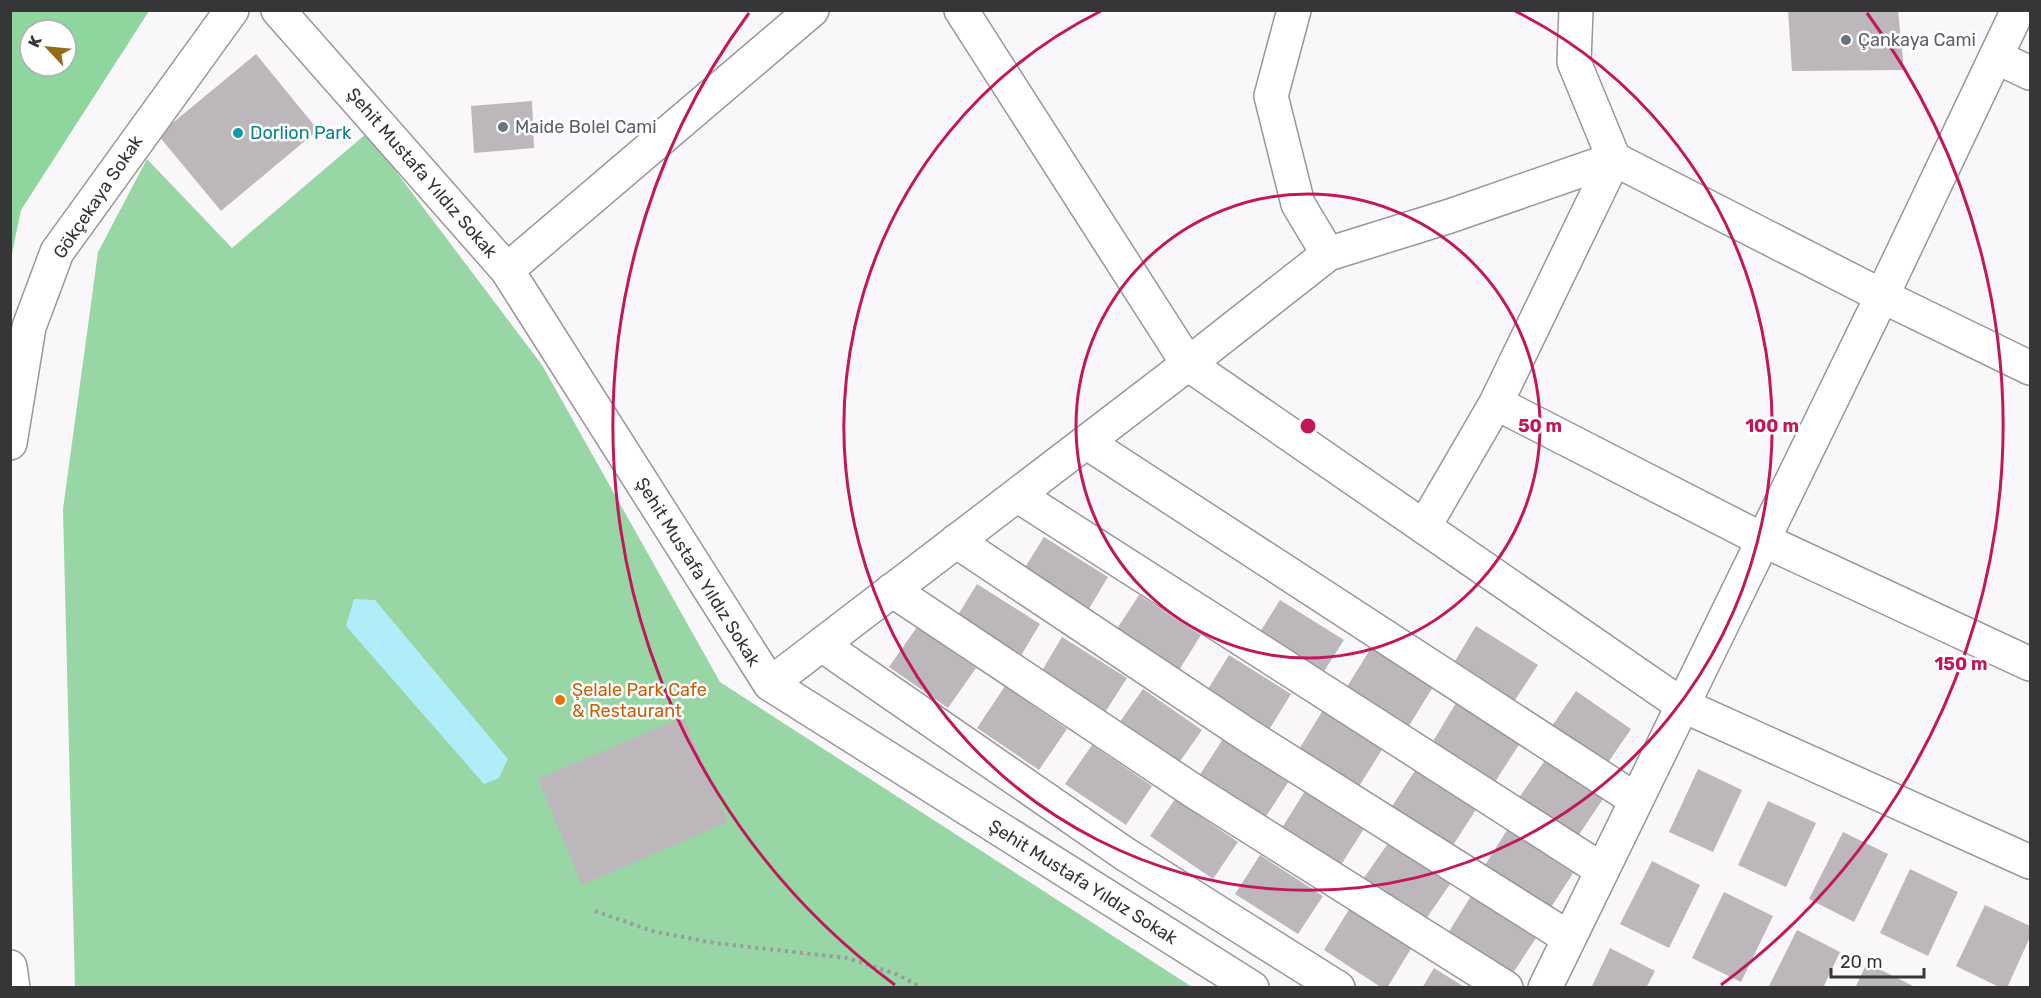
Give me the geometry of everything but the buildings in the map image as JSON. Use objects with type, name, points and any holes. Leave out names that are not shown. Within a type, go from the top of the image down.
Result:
[{"type":"street","name":"Gökçekaya Sokak","points":[[10,443],[29,327],[57,252],[232,10]]},
{"type":"street","name":"Şehit Mustafa Yıldız Sokak","points":[[278,10],[507,270],[770,684],[1252,987]]},
{"type":"street","points":[[507,270],[812,10]]},
{"type":"street","points":[[962,10],[1188,364],[1682,705],[2031,862]]},
{"type":"street","points":[[1294,10],[1271,96],[1298,204],[1328,254]]},
{"type":"street","points":[[1576,10],[1574,62],[1614,159],[1882,296],[2031,368]]},
{"type":"street","points":[[1545,987],[1882,296],[2018,10]]},
{"type":"street","points":[[1996,57],[2031,73]]},
{"type":"street","points":[[1424,527],[1496,403],[1614,159]]},
{"type":"street","points":[[770,684],[1328,254],[1450,216],[1614,159]]},
{"type":"street","points":[[1496,403],[1762,540],[2031,664]]},
{"type":"street","points":[[1086,442],[1636,801]]},
{"type":"street","points":[[1017,495],[1602,870]]},
{"type":"street","points":[[956,541],[1247,735],[1569,938]]},
{"type":"street","points":[[892,590],[1192,790],[1506,987]]},
{"type":"street","points":[[822,645],[1125,854],[1338,987]]},
{"type":"street","points":[[10,967],[13,987]]},
{"type":"path","points":[[595,912],[662,933],[714,942],[847,958],[896,974],[923,987]]},
{"type":"green space","points":[[11,10],[149,11],[21,210],[11,258]]},
{"type":"green space","points":[[367,133],[542,365],[720,682],[1192,987],[75,988],[63,509],[98,252],[147,159],[232,248]]},
{"type":"water","points":[[354,599],[375,600],[508,759],[499,778],[484,784],[346,626]]},
{"type":"place","name":"Çankaya Cami","points":[[1846,40]]},
{"type":"place","name":"Maide Bolel Cami","points":[[503,127]]},
{"type":"place","name":"Dorlion Park","points":[[238,133]]},
{"type":"place","name":"Şelale Park Cafe & Restaurant","points":[[560,700]]}]
